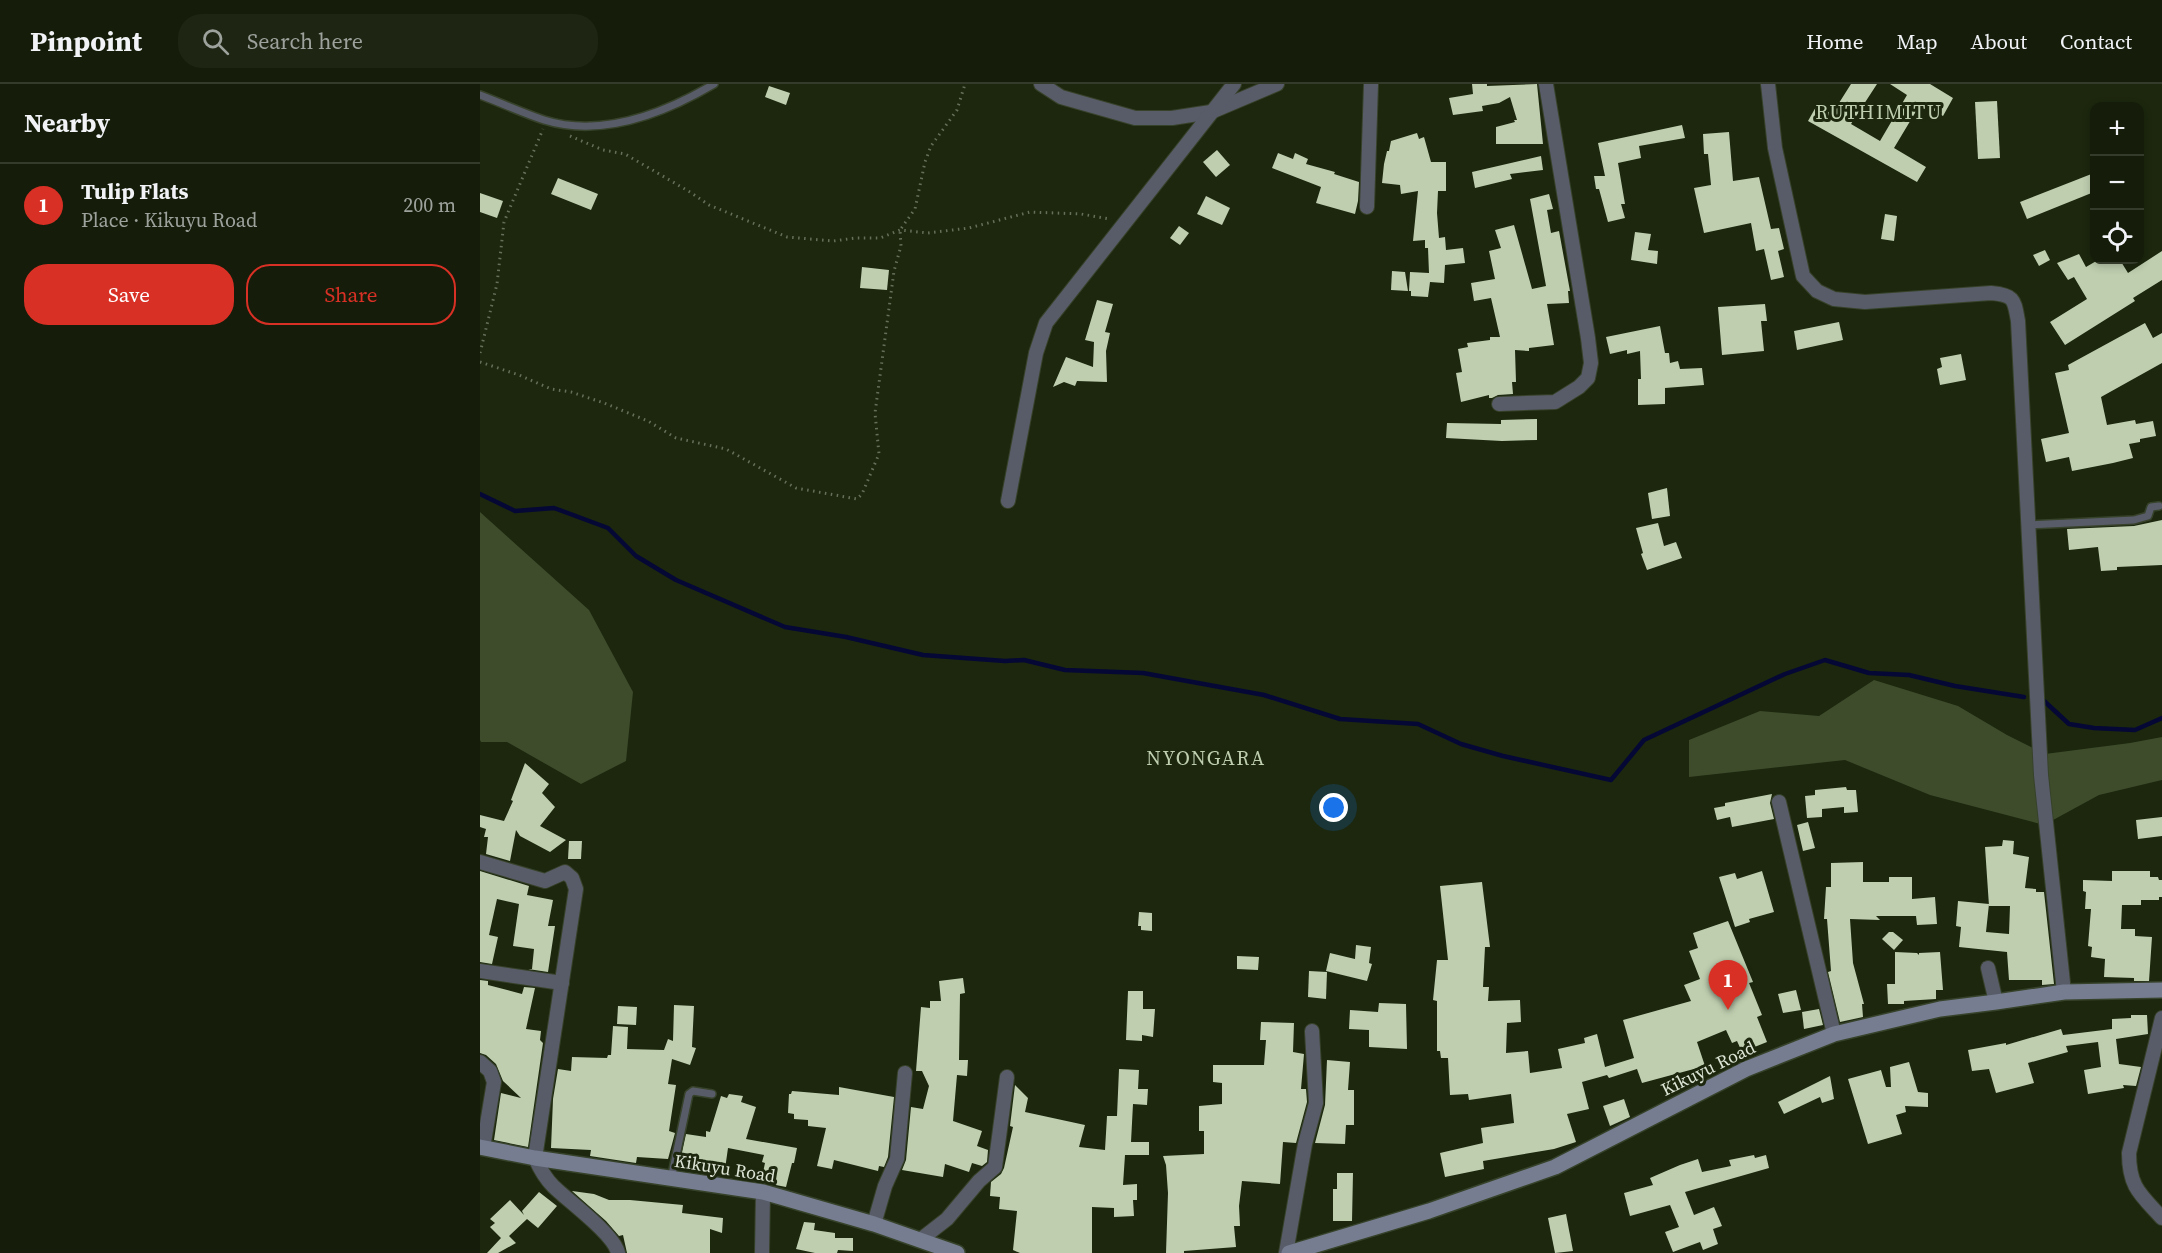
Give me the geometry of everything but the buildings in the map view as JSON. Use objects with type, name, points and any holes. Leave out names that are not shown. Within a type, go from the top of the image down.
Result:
[{"type":"main road","name":"Kikuyu Road","points":[[1288,1253],[1429,1211],[1555,1167],[1746,1069],[1834,1034],[1940,1010],[2064,992],[2162,990]]},
{"type":"main road","name":"Kikuyu Road","points":[[482,1147],[535,1158],[763,1192],[874,1224],[957,1253]]},
{"type":"street","points":[[1041,84],[1061,97],[1135,118],[1172,118],[1211,112],[1277,84]]},
{"type":"street","points":[[1008,501],[1036,353],[1046,323],[1234,84]]},
{"type":"street","points":[[1367,207],[1371,84]]},
{"type":"street","points":[[1499,405],[1555,402],[1580,387],[1588,378],[1591,363],[1546,84]]},
{"type":"street","points":[[1768,84],[1775,148],[1803,276],[1817,291],[1834,299],[1865,302],[1991,292],[2006,294],[2012,298],[2018,321],[2041,775],[2064,992]]},
{"type":"street","points":[[1779,802],[1834,1034]]},
{"type":"street","points":[[480,862],[545,880],[565,872],[572,878],[576,889],[535,1158],[552,1185],[595,1224],[617,1247],[618,1253]]},
{"type":"street","points":[[1988,968],[1996,1002]]},
{"type":"street","points":[[480,971],[562,983]]},
{"type":"street","points":[[2162,1018],[2129,1153],[2129,1172],[2135,1188],[2162,1218]]},
{"type":"street","points":[[1288,1253],[1305,1144],[1316,1103],[1312,1031]]},
{"type":"street","points":[[480,1062],[490,1071],[494,1082],[482,1147]]},
{"type":"street","points":[[874,1224],[885,1186],[897,1160],[905,1073]]},
{"type":"street","points":[[920,1240],[947,1219],[979,1181],[995,1167],[1007,1077]]},
{"type":"street","points":[[762,1253],[763,1192]]},
{"type":"lane","points":[[480,95],[546,121],[595,127],[651,115],[714,84]]},
{"type":"lane","points":[[2028,525],[2134,520],[2148,516],[2151,507],[2158,506]]},
{"type":"lane","points":[[671,1179],[689,1094],[693,1090],[712,1094]]},
{"type":"path","points":[[480,362],[551,389],[571,392],[604,403],[648,421],[676,438],[726,449],[796,488],[857,499],[862,494],[879,454],[875,413],[894,271],[901,246],[900,230],[915,209],[924,162],[932,146],[957,110],[965,84]]},
{"type":"path","points":[[480,353],[497,284],[504,222],[546,121]]},
{"type":"path","points":[[569,135],[603,150],[625,154],[709,205],[787,237],[832,241],[880,238],[900,230],[928,233],[969,228],[1030,212],[1081,214],[1127,221]]},
{"type":"green space","points":[[480,512],[589,610],[633,692],[626,761],[581,784],[507,742],[481,742],[480,740]]},
{"type":"green space","points":[[1874,680],[1958,706],[2045,754],[2162,737],[2162,780],[2099,795],[2044,825],[1930,795],[1845,760],[1689,777],[1689,740],[1760,711],[1819,716]]},
{"type":"waterway","points":[[480,494],[515,511],[554,508],[608,528],[636,556],[676,580],[785,627],[846,637],[923,655],[1005,661],[1024,660],[1065,670],[1143,673],[1264,695],[1340,719],[1418,724],[1461,744],[1503,756],[1611,780],[1644,740],[1785,674],[1825,660],[1869,673],[1909,675],[1955,686],[2024,697]]},
{"type":"waterway","points":[[2043,700],[2069,724],[2094,728],[2135,730],[2162,718]]},
{"type":"place","name":"Tulip Flats","points":[[1728,1010]]},
{"type":"district","name":"RUTHIMITU","points":[[1879,112]]},
{"type":"district","name":"NYONGARA","points":[[1206,758]]}]
